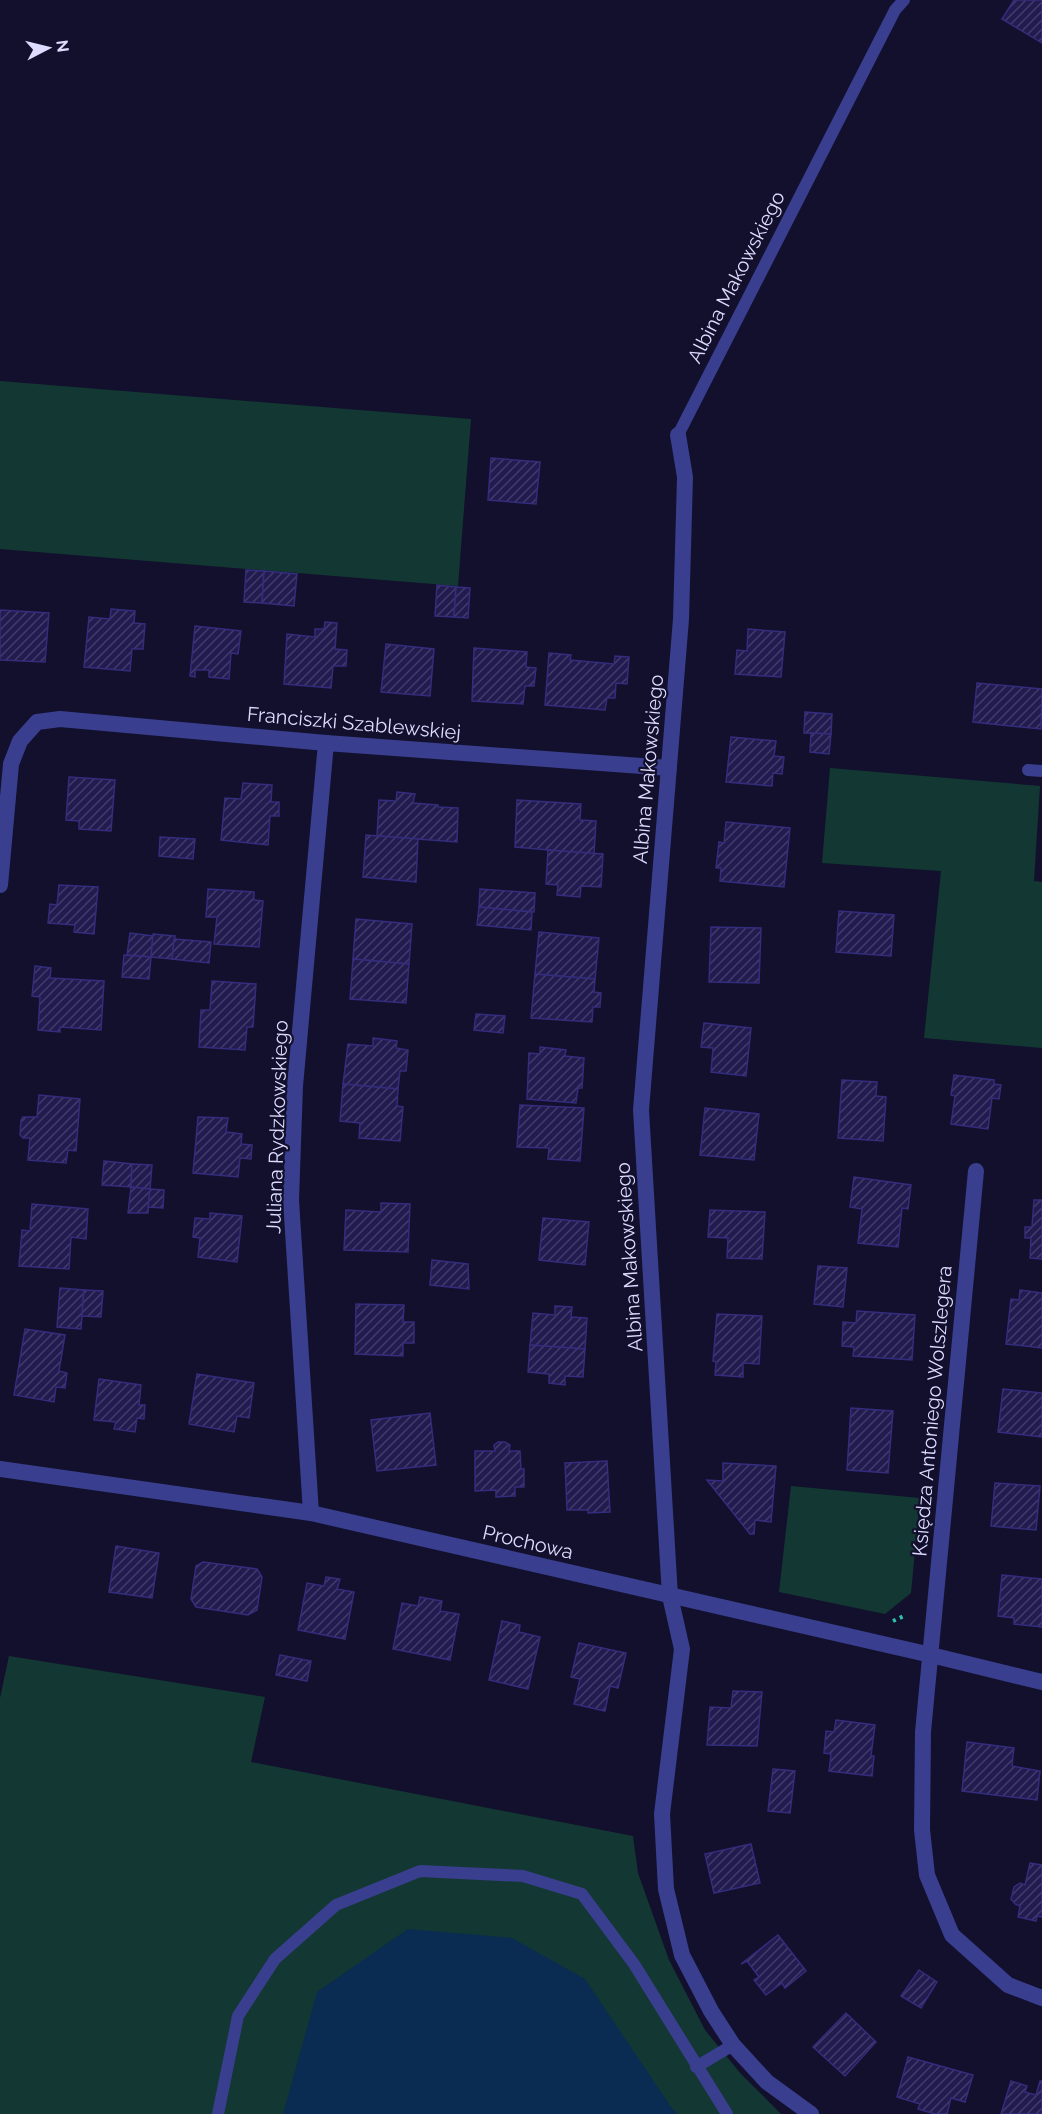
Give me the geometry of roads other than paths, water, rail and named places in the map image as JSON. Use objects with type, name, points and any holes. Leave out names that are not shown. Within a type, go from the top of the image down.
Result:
[{"type":"street","name":"Albina Makowskiego","points":[[678,435],[685,477],[681,619],[641,1110],[670,1596],[682,1649],[662,1814],[666,1889],[682,1955],[711,2011],[733,2045],[767,2082],[811,2114]]},
{"type":"street","name":"Franciszki Szablewskiej","points":[[0,885],[10,764],[20,741],[37,722],[60,719],[326,743],[669,768]]},
{"type":"street","name":"Juliana Rydzkowskiego","points":[[311,1513],[291,1200],[295,1086],[326,743]]},
{"type":"street","name":"Księdza Antoniego Wolszlegera","points":[[976,1171],[923,1732],[922,1830],[927,1875],[952,1935],[1008,1985],[1042,1998]]},
{"type":"street","name":"Prochowa","points":[[0,1469],[311,1513],[1042,1682]]},
{"type":"lane","name":"Albina Makowskiego","points":[[678,435],[895,10],[904,0]]},
{"type":"lane","points":[[1028,770],[1042,771]]},
{"type":"lane","points":[[218,2114],[238,2016],[275,1959],[336,1905],[420,1871],[523,1876],[582,1894],[634,1964],[727,2114]]},
{"type":"lane","points":[[696,2067],[733,2045]]},
{"type":"water","points":[[408,1929],[512,1938],[585,1979],[678,2114],[283,2114],[317,1992]]}]
